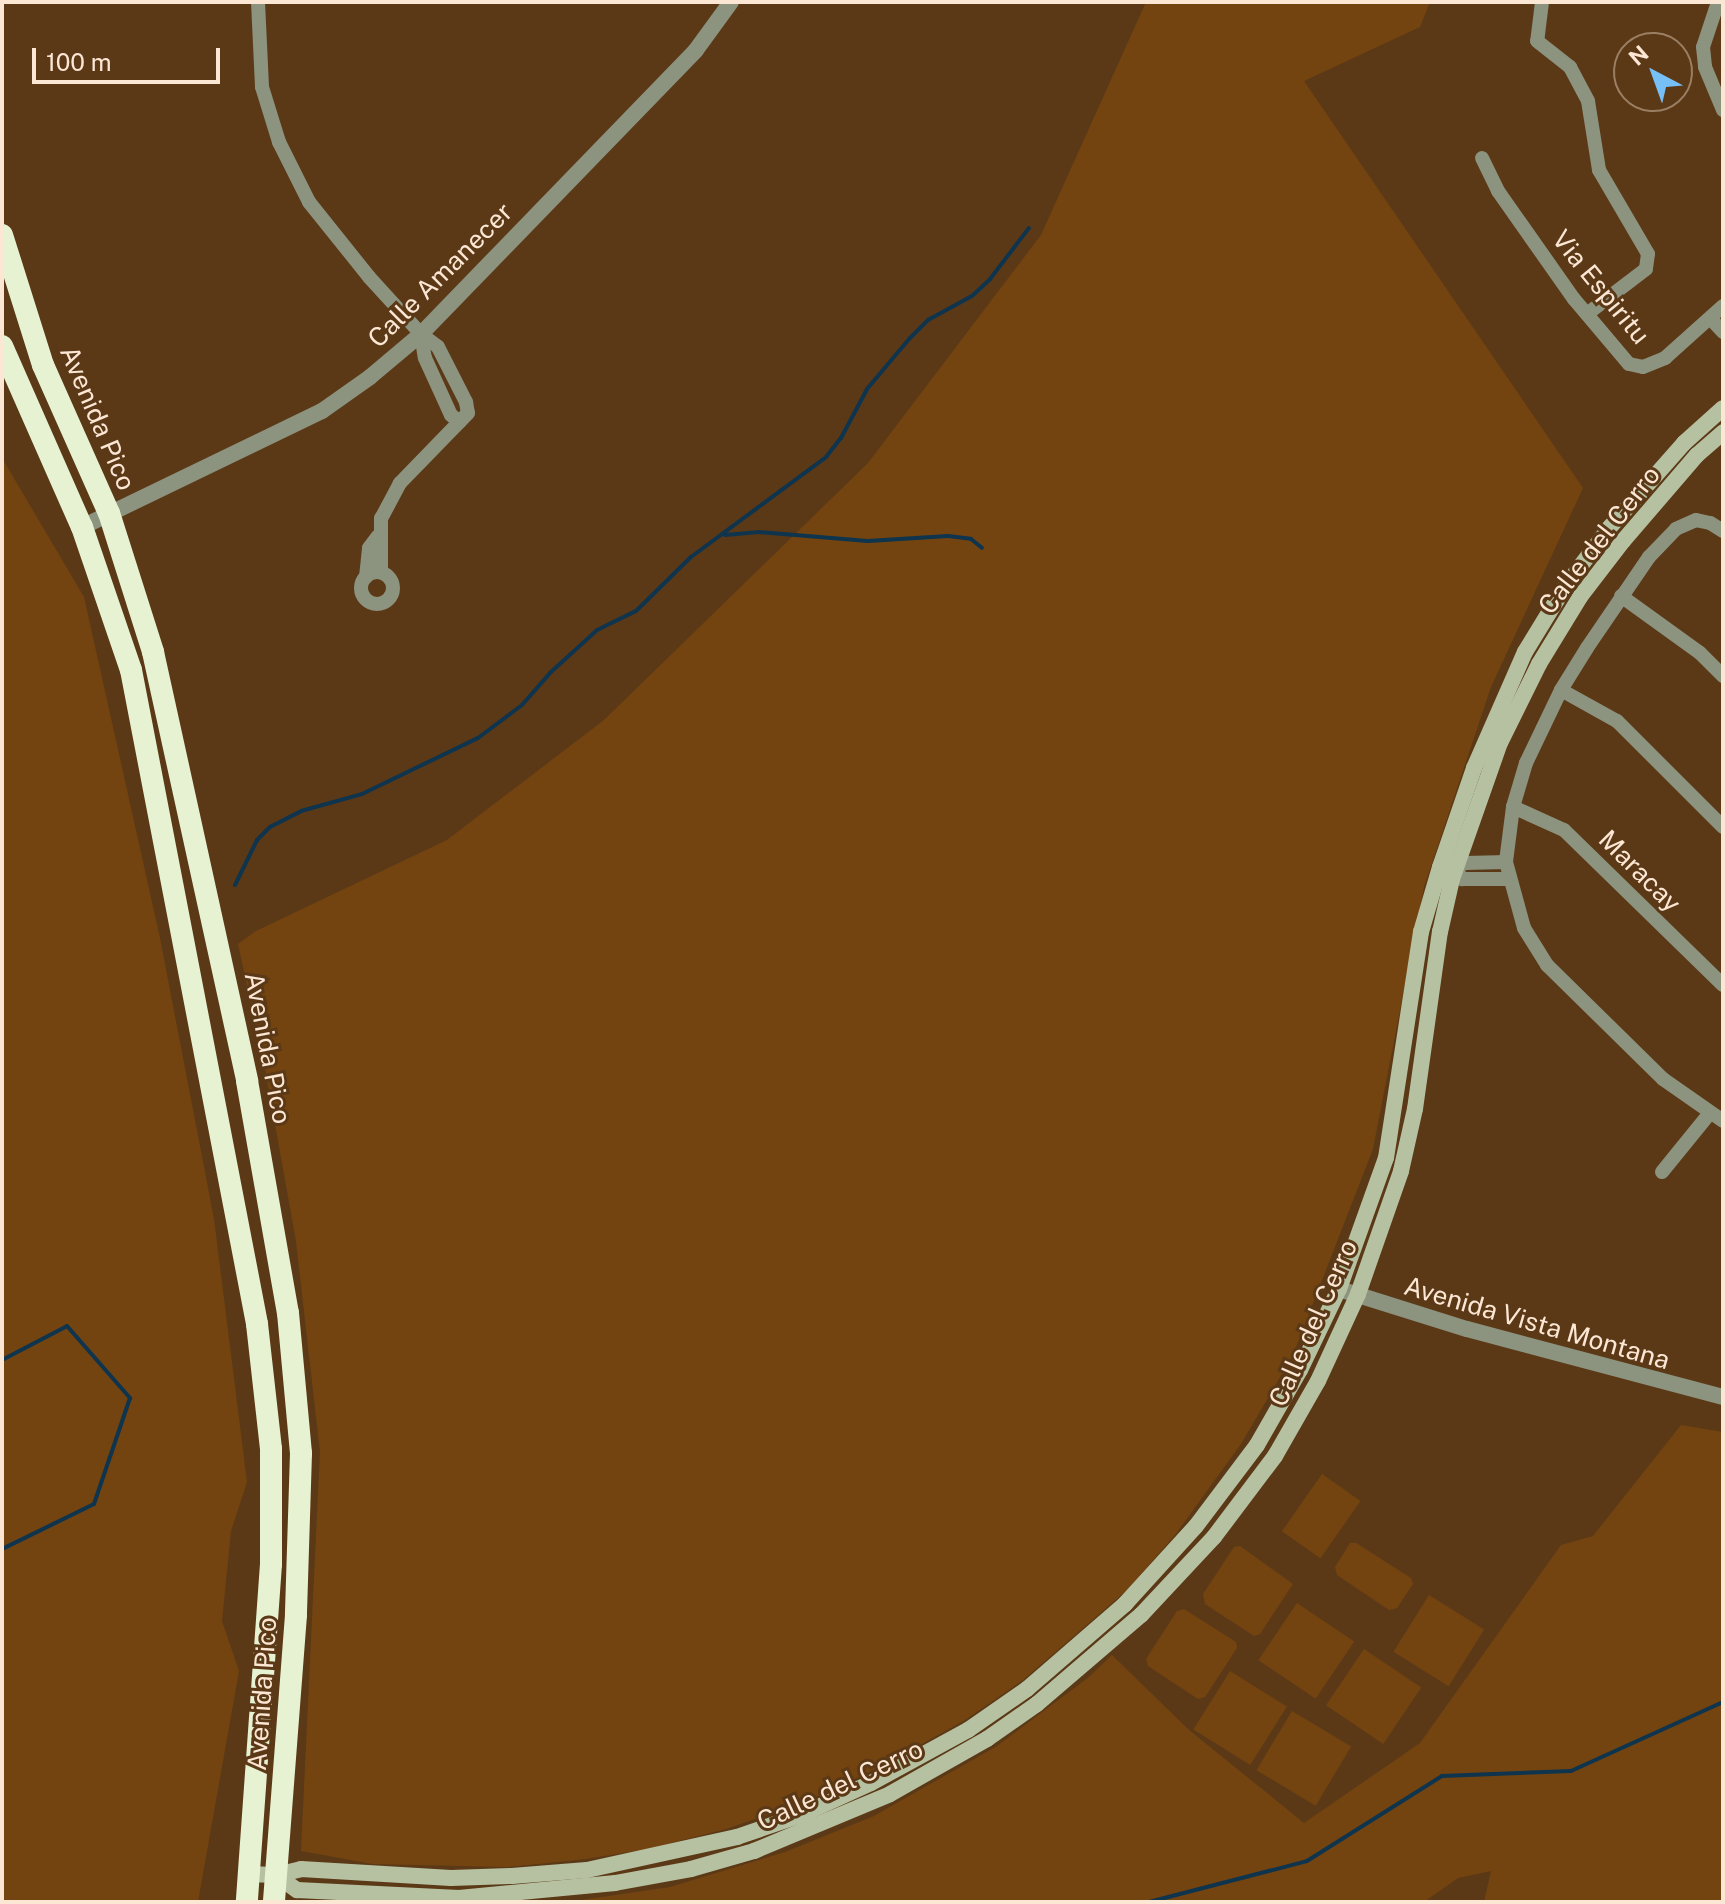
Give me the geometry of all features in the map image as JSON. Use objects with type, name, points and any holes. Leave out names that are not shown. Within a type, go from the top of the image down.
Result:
[{"type":"highway","name":"Avenida Pico","points":[[2,235],[43,365],[109,513],[153,652],[247,1081],[288,1313],[301,1453],[296,1615],[274,1902]]},
{"type":"highway","name":"Avenida Pico","points":[[2,346],[82,527],[131,670],[257,1324],[271,1449],[271,1564],[247,1902]]},
{"type":"main road","name":"Calle del Cerro","points":[[276,1875],[297,1890],[459,1898],[615,1883],[691,1869],[754,1851],[890,1794],[987,1739],[1037,1704],[1141,1615],[1204,1549],[1275,1456],[1318,1381],[1358,1294],[1401,1171],[1415,1109],[1448,868],[1474,768],[1532,639],[1564,588],[1610,527],[1684,443],[1723,408]]},
{"type":"main road","name":"Calle del Cerro","points":[[249,1874],[276,1875],[301,1869],[451,1878],[587,1870],[663,1856],[801,1815],[871,1783],[968,1730],[1027,1689],[1125,1604],[1196,1526],[1257,1445],[1300,1370],[1339,1289],[1386,1158],[1421,932],[1500,743],[1539,664],[1580,597],[1623,541],[1697,455],[1723,432]]},
{"type":"street","points":[[258,2],[262,87],[279,142],[303,190],[316,215],[421,334],[438,347],[466,402],[468,413],[400,483],[381,518],[378,536],[382,550],[373,574]]},
{"type":"street","name":"Calle Amanecer","points":[[82,527],[322,411],[370,377],[421,334],[696,50],[731,2]]},
{"type":"street","points":[[1542,2],[1537,41],[1570,67],[1588,101],[1599,170],[1648,254],[1646,269],[1587,314]]},
{"type":"street","points":[[1718,2],[1703,47],[1705,67],[1723,110]]},
{"type":"street","name":"Via Espiritu","points":[[1482,158],[1498,191],[1587,314],[1627,362],[1643,367],[1665,358],[1711,319]]},
{"type":"street","points":[[1723,306],[1711,319],[1723,332]]},
{"type":"street","points":[[1662,1172],[1717,1117],[1653,1069],[1547,965],[1524,928],[1507,871],[1513,807],[1526,763],[1561,690],[1649,557],[1686,521],[1704,520],[1723,531]]},
{"type":"street","points":[[1621,596],[1700,653],[1723,676]]},
{"type":"street","points":[[1561,690],[1617,721],[1723,827]]},
{"type":"street","name":"Maracay","points":[[1513,807],[1564,830],[1723,985]]},
{"type":"street","points":[[1448,868],[1462,879],[1507,871]]},
{"type":"street","name":"Avenida Vista Montana","points":[[1339,1289],[1467,1329],[1723,1397]]},
{"type":"shaded area","points":[[1146,2],[1430,2],[1420,27],[1304,81],[1583,488],[1491,687],[1424,887],[1373,1149],[1293,1355],[1241,1444],[1175,1535],[1127,1590],[1023,1680],[965,1720],[884,1765],[807,1801],[726,1829],[647,1849],[586,1859],[508,1867],[373,1864],[301,1851],[320,1452],[296,1241],[264,1063],[238,944],[256,931],[447,840],[604,720],[868,463],[1041,235]]},
{"type":"shaded area","points":[[2,458],[84,597],[160,938],[214,1219],[247,1482],[231,1531],[222,1621],[239,1671],[198,1902],[2,1902]]},
{"type":"shaded area","points":[[1681,1425],[1723,1432],[1723,1902],[1484,1902],[1491,1871],[1458,1878],[1424,1902],[568,1902],[670,1887],[785,1852],[874,1816],[997,1746],[1089,1677],[1112,1655],[1189,1730],[1304,1823],[1420,1743],[1561,1545],[1593,1536]]},
{"type":"shaded area","points":[[1322,1474],[1361,1501],[1320,1558],[1282,1531]]},
{"type":"shaded area","points":[[1350,1543],[1356,1543],[1411,1578],[1413,1584],[1397,1608],[1389,1610],[1337,1575],[1335,1567]]},
{"type":"shaded area","points":[[1240,1546],[1293,1584],[1260,1634],[1254,1636],[1205,1604],[1203,1594],[1234,1547]]},
{"type":"shaded area","points":[[1429,1595],[1484,1629],[1449,1686],[1393,1652]]},
{"type":"shaded area","points":[[1297,1603],[1354,1642],[1316,1699],[1258,1660]]},
{"type":"shaded area","points":[[1184,1609],[1236,1642],[1237,1648],[1205,1697],[1198,1699],[1148,1666],[1146,1659],[1177,1611]]},
{"type":"shaded area","points":[[1364,1649],[1421,1688],[1383,1744],[1326,1705]]},
{"type":"shaded area","points":[[1230,1671],[1287,1707],[1250,1765],[1193,1730]]},
{"type":"shaded area","points":[[1292,1711],[1351,1747],[1316,1806],[1256,1770]]},
{"type":"waterway","points":[[235,885],[257,840],[270,827],[301,811],[362,794],[478,738],[522,705],[551,672],[597,630],[636,611],[691,557],[826,457],[841,438],[867,389],[910,338],[928,320],[972,296],[990,279],[1029,228]]},
{"type":"waterway","points":[[725,535],[758,532],[868,541],[948,536],[971,539],[982,548]]},
{"type":"waterway","points":[[2,1360],[67,1326],[130,1398],[94,1504],[2,1549]]},
{"type":"waterway","points":[[1149,1902],[1307,1861],[1442,1776],[1571,1771],[1723,1702]]}]
